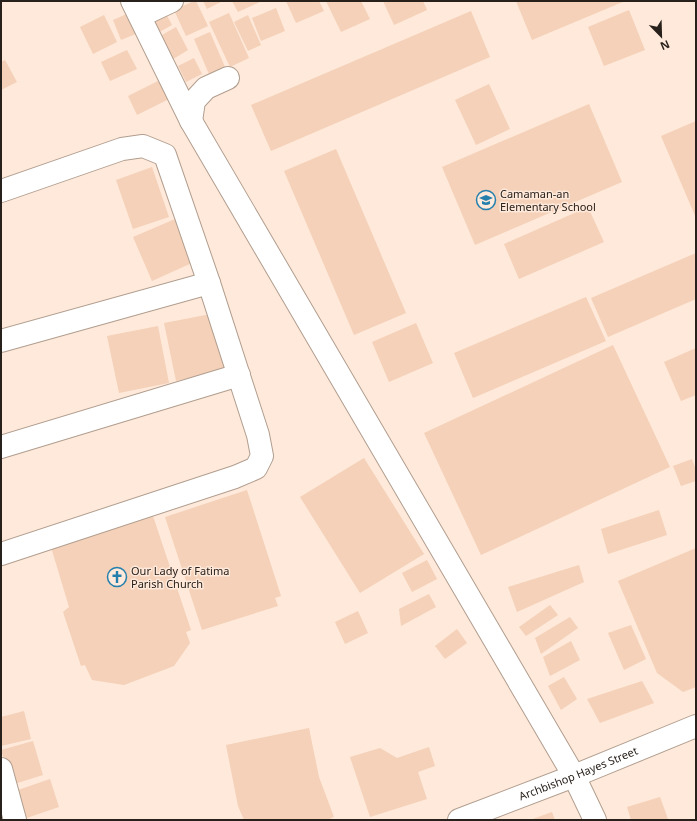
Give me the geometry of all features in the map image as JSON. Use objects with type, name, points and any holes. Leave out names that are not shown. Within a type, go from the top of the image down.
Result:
[{"type":"street","points":[[172,1],[136,9],[191,121],[574,776],[595,820]]},
{"type":"street","points":[[191,121],[194,101],[206,88],[228,78]]},
{"type":"street","points":[[1,191],[122,149],[143,146],[165,155],[209,283],[258,434],[262,456],[256,468],[235,477],[1,554]]},
{"type":"street","points":[[1,341],[209,283]]},
{"type":"street","points":[[1,447],[238,375]]},
{"type":"street","name":"Archbishop Hayes Street","points":[[459,820],[574,776],[696,726]]},
{"type":"street","points":[[1,769],[15,820]]},
{"type":"building","points":[[196,1],[208,26],[186,36],[174,10]]},
{"type":"building","points":[[203,1],[221,1],[221,2],[207,9]]},
{"type":"building","points":[[232,1],[262,1],[238,12]]},
{"type":"building","points":[[286,1],[319,1],[324,11],[296,23]]},
{"type":"building","points":[[326,1],[361,1],[370,19],[341,32]]},
{"type":"building","points":[[383,1],[423,1],[427,10],[394,25]]},
{"type":"building","points":[[516,1],[625,1],[532,40]]},
{"type":"building","points":[[163,8],[172,25],[156,34],[146,17]]},
{"type":"building","points":[[276,8],[285,31],[261,41],[252,18]]},
{"type":"building","points":[[629,10],[645,50],[604,66],[588,27]]},
{"type":"building","points":[[471,11],[490,57],[271,151],[251,105]]},
{"type":"building","points":[[129,13],[138,33],[121,40],[113,20]]},
{"type":"building","points":[[229,13],[249,58],[230,67],[209,22]]},
{"type":"building","points":[[104,15],[117,42],[93,54],[80,27]]},
{"type":"building","points":[[248,15],[261,45],[248,51],[234,22]]},
{"type":"building","points":[[176,27],[188,50],[170,61],[157,38]]},
{"type":"building","points":[[210,32],[225,67],[209,74],[194,39]]},
{"type":"building","points":[[127,50],[137,69],[110,81],[101,62]]},
{"type":"building","points":[[194,58],[202,74],[186,82],[178,66]]},
{"type":"building","points":[[5,60],[17,82],[1,90],[1,62]]},
{"type":"building","points":[[162,79],[171,98],[137,115],[128,96]]},
{"type":"building","points":[[489,84],[510,129],[476,145],[455,100]]},
{"type":"building","points":[[589,104],[622,182],[475,245],[442,167]]},
{"type":"building","points":[[696,121],[696,218],[661,136]]},
{"type":"building","points":[[336,149],[406,313],[354,335],[284,171]]},
{"type":"building","points":[[152,167],[169,217],[133,229],[116,180]]},
{"type":"building","points":[[588,207],[604,242],[519,279],[504,244]]},
{"type":"building","points":[[175,219],[194,262],[152,281],[133,237]]},
{"type":"building","points":[[696,253],[696,299],[608,337],[591,298]]},
{"type":"building","points":[[586,297],[606,341],[473,398],[454,353]]},
{"type":"building","points":[[216,313],[230,369],[176,381],[164,323]]},
{"type":"building","points":[[416,323],[433,363],[389,382],[372,342]]},
{"type":"building","points":[[158,326],[169,383],[119,393],[107,336]]},
{"type":"building","points":[[613,345],[670,467],[481,555],[424,433]]},
{"type":"building","points":[[696,348],[696,395],[681,401],[664,362]]},
{"type":"building","points":[[364,458],[424,554],[360,593],[300,497]]},
{"type":"building","points":[[692,459],[696,470],[696,481],[681,486],[673,466]]},
{"type":"building","points":[[247,490],[281,596],[275,598],[278,606],[202,630],[165,517]]},
{"type":"building","points":[[659,510],[667,535],[608,554],[601,529]]},
{"type":"building","name":"Our Lady of Fatima Parish Church","points":[[152,513],[191,630],[186,632],[190,643],[174,666],[124,685],[92,680],[85,665],[81,666],[63,612],[69,607],[51,547]]},
{"type":"building","points":[[696,548],[696,687],[683,692],[657,673],[618,581]]},
{"type":"building","points":[[427,560],[437,579],[412,592],[402,573]]},
{"type":"building","points":[[579,565],[584,582],[517,612],[508,587]]},
{"type":"building","points":[[429,594],[436,607],[401,626],[399,609]]},
{"type":"building","points":[[550,605],[558,615],[526,636],[519,627]]},
{"type":"building","points":[[358,611],[368,633],[345,644],[335,622]]},
{"type":"building","points":[[570,617],[578,628],[541,654],[535,638]]},
{"type":"building","points":[[631,625],[646,659],[624,670],[608,633]]},
{"type":"building","points":[[457,629],[467,643],[445,659],[435,646]]},
{"type":"building","points":[[571,641],[580,660],[550,676],[543,657]]},
{"type":"building","points":[[564,677],[577,699],[561,710],[548,686]]},
{"type":"building","points":[[642,681],[654,703],[600,723],[587,699]]},
{"type":"building","points":[[24,711],[31,739],[1,746],[1,717]]},
{"type":"building","points":[[309,728],[319,777],[334,817],[327,820],[244,820],[238,806],[226,745]]},
{"type":"building","points":[[33,741],[43,775],[11,785],[1,750]]},
{"type":"building","points":[[429,747],[435,766],[418,772],[427,799],[370,817],[350,757],[380,748],[397,758]]},
{"type":"building","points":[[50,779],[59,807],[21,820],[12,792]]},
{"type":"building","points":[[660,797],[668,819],[631,820],[627,807]]},
{"type":"building","points":[[552,812],[555,820],[530,820]]},
{"type":"place","name":"Camaman-an Elementary School","points":[[486,200]]},
{"type":"place","name":"Our Lady of Fatima Parish Church","points":[[117,577]]}]
